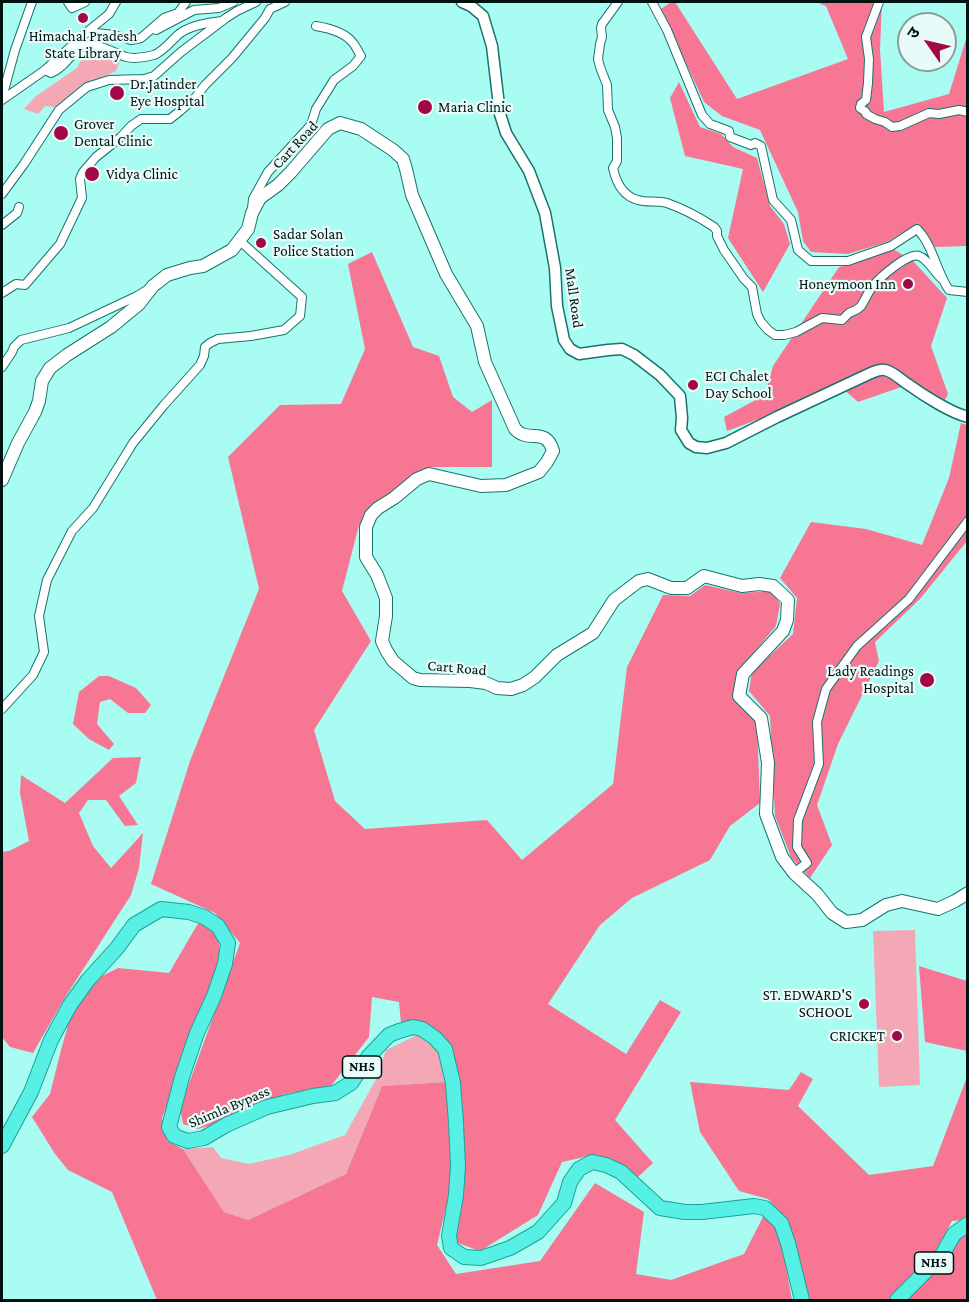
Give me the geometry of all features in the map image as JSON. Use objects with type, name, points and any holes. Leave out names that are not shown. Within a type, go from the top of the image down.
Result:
[{"type":"highway","name":"Shimla Bypass","points":[[2,1146],[31,1092],[51,1040],[70,1005],[88,980],[134,926],[160,909],[189,912],[204,917],[218,926],[228,943],[225,964],[197,1034],[176,1099],[169,1127],[174,1136],[188,1141],[204,1138],[226,1125],[267,1107],[335,1093],[351,1083],[369,1056],[389,1035],[413,1027],[422,1029],[445,1048],[453,1083],[458,1166],[449,1236],[451,1248],[464,1257],[481,1258],[510,1248],[538,1232],[564,1203],[570,1182],[579,1169],[592,1162],[621,1172],[660,1208],[685,1212],[754,1206],[765,1208],[781,1223],[802,1300]]},
{"type":"highway","name":"NH5","points":[[897,1300],[942,1256],[954,1234],[968,1224]]},
{"type":"main road","name":"Cart Road","points":[[2,480],[35,412],[42,381],[50,368],[111,327],[140,304],[153,286],[167,275],[203,266],[232,250],[248,229],[252,213],[260,198],[291,172],[328,129],[340,123],[361,129],[403,159],[411,195],[446,274],[477,326],[485,362],[515,429],[521,435],[545,438],[551,443],[553,451],[548,462],[539,472],[506,485],[481,486],[429,474],[417,479],[371,515],[366,527],[366,556],[386,598],[382,641],[393,661],[413,678],[420,680],[470,681],[510,689],[535,678],[557,655],[592,633],[614,600],[639,581],[648,579],[671,588],[687,588],[704,576],[742,586],[759,584],[773,586],[788,600],[787,620],[783,631],[743,674],[739,696],[761,718],[768,763],[766,814],[782,857],[832,913],[846,922],[862,920],[886,905],[902,901],[938,909],[956,901],[968,892]]},
{"type":"street","points":[[2,99],[15,50],[32,2]]},
{"type":"street","points":[[68,2],[72,8],[85,2]]},
{"type":"street","points":[[2,99],[45,70],[109,14],[116,2]]},
{"type":"street","points":[[141,38],[165,18],[178,13],[186,2]]},
{"type":"street","points":[[87,32],[114,34],[131,40],[141,38],[194,10],[219,8],[233,2]]},
{"type":"street","points":[[221,21],[220,18],[226,12],[241,2]]},
{"type":"street","points":[[2,194],[58,110],[87,87],[109,81],[144,80],[154,76],[221,21],[256,2]]},
{"type":"street","points":[[2,293],[15,284],[25,285],[60,244],[82,198],[80,179],[96,157],[141,119],[170,119],[180,111],[232,58],[270,9],[285,2]]},
{"type":"street","name":"Mall Road","points":[[462,2],[483,16],[492,46],[500,114],[506,133],[529,171],[545,213],[555,268],[557,306],[564,340],[570,349],[579,354],[622,350],[633,355],[660,375],[680,396],[681,430],[689,443],[696,447],[706,448],[726,443],[881,369],[891,372],[921,393],[962,416],[968,417]]},
{"type":"street","points":[[618,2],[602,24],[598,59],[606,85],[608,110],[616,131],[617,161],[613,168],[622,191],[638,200],[664,202],[682,208],[714,227],[720,244],[732,264],[752,287],[757,314],[768,330],[775,335],[784,335],[796,332],[822,318],[842,320],[861,306],[875,283],[912,255],[927,260],[942,279]]},
{"type":"street","points":[[879,2],[866,37],[869,58],[868,83],[866,100],[860,108],[867,112],[869,117],[892,127],[900,126],[929,113],[968,112]]},
{"type":"street","points":[[654,4],[702,114],[710,124],[729,131],[730,137],[751,146],[755,143],[761,146],[773,200],[791,220],[798,250],[811,261],[848,261],[891,246],[917,229],[925,237],[942,279],[949,290],[968,292]]},
{"type":"street","points":[[45,70],[51,73],[61,68],[82,47],[93,46],[130,57],[155,54],[189,28],[221,21]]},
{"type":"street","points":[[252,213],[253,199],[268,172],[311,125],[316,109],[334,80],[353,66],[360,56],[353,42],[341,34],[316,26]]},
{"type":"street","points":[[2,225],[16,213],[19,207]]},
{"type":"street","points":[[2,709],[33,675],[44,652],[39,616],[47,580],[72,531],[93,508],[134,443],[200,365],[205,347],[218,339],[284,330],[300,316],[302,297],[240,241]]},
{"type":"street","points":[[2,367],[21,340],[69,328],[153,286]]},
{"type":"street","points":[[794,873],[807,863],[797,847],[798,819],[819,764],[817,722],[825,689],[857,646],[909,599],[968,521]]},
{"type":"shaded area","points":[[675,2],[737,99],[848,59],[826,6],[816,2],[882,2],[880,49],[884,112],[949,94],[967,36],[967,246],[935,247],[918,223],[887,242],[848,254],[811,252],[803,241],[798,212],[760,130],[722,116],[704,102],[661,9]]},
{"type":"shaded area","points":[[101,49],[116,54],[120,61],[116,71],[86,85],[56,107],[45,106],[38,114],[24,109],[36,96],[77,68],[83,57]]},
{"type":"shaded area","points":[[679,82],[700,127],[721,134],[733,147],[757,158],[770,206],[784,224],[790,244],[763,292],[728,238],[743,169],[685,156],[670,98]]},
{"type":"shaded area","points":[[893,249],[913,261],[947,298],[931,346],[948,394],[945,400],[913,383],[858,402],[838,385],[727,431],[724,417],[765,395],[773,366],[839,267]]},
{"type":"shaded area","points":[[372,252],[413,347],[439,356],[453,397],[472,412],[492,400],[492,467],[429,467],[369,509],[359,525],[342,591],[371,641],[314,730],[335,801],[365,829],[487,820],[522,860],[613,784],[627,667],[663,595],[690,596],[705,585],[741,593],[772,591],[780,604],[776,626],[739,670],[734,697],[757,721],[760,803],[730,826],[710,860],[632,898],[600,925],[548,1004],[626,1054],[660,1000],[681,1012],[615,1120],[653,1163],[638,1177],[614,1160],[593,1155],[562,1162],[538,1215],[480,1251],[455,1242],[455,1228],[464,1180],[460,1086],[446,1044],[423,1022],[401,1023],[399,1002],[372,997],[369,1037],[331,1086],[285,1094],[226,1121],[198,1129],[183,1124],[180,1108],[240,943],[215,913],[151,884],[190,761],[259,589],[228,457],[280,405],[341,404],[365,349],[348,264]]},
{"type":"shaded area","points":[[961,423],[967,425],[967,541],[920,599],[875,642],[879,661],[838,744],[817,805],[832,845],[810,878],[791,857],[775,816],[770,716],[749,691],[752,672],[793,634],[797,598],[780,578],[811,522],[866,529],[922,545],[949,478]]},
{"type":"shaded area","points":[[99,676],[109,676],[136,688],[151,705],[145,713],[128,713],[110,699],[100,702],[97,724],[114,744],[109,750],[89,739],[73,724],[79,692]]},
{"type":"shaded area","points":[[141,757],[136,783],[119,796],[138,825],[125,826],[106,800],[88,800],[79,813],[93,846],[111,868],[143,833],[139,868],[131,895],[64,999],[33,1053],[10,1047],[2,1037],[2,852],[29,841],[20,793],[21,775],[65,803],[113,758]]},
{"type":"shaded area","points":[[200,920],[218,936],[221,964],[162,1118],[167,1141],[183,1149],[224,1212],[248,1220],[346,1174],[382,1086],[447,1082],[451,1187],[437,1245],[456,1274],[540,1261],[595,1183],[644,1212],[636,1274],[671,1280],[744,1254],[764,1215],[779,1229],[792,1300],[157,1300],[112,1192],[68,1170],[32,1117],[50,1094],[71,1014],[98,978],[118,968],[169,973]]},
{"type":"shaded area","name":"CRICKET","points":[[915,930],[920,1085],[879,1087],[873,931]]},
{"type":"shaded area","points":[[919,966],[967,981],[967,1051],[925,1042]]},
{"type":"shaded area","points":[[417,1035],[437,1049],[447,1082],[382,1086],[346,1174],[248,1220],[224,1212],[183,1149],[213,1147],[221,1158],[249,1164],[289,1155],[345,1135],[375,1081],[386,1050]]},
{"type":"shaded area","points":[[801,1072],[813,1079],[798,1106],[869,1175],[933,1166],[967,1077],[967,1220],[952,1221],[932,1258],[889,1300],[809,1300],[787,1220],[768,1199],[739,1191],[700,1132],[690,1082],[789,1090]]},
{"type":"shaded area","points":[[967,1227],[967,1300],[902,1300],[956,1237]]},
{"type":"place","name":"Himachal Pradesh State Library","points":[[83,18]]},
{"type":"place","name":"Dr.Jatinder Eye Hospital","points":[[117,93]]},
{"type":"place","name":"Maria Clinic","points":[[425,107]]},
{"type":"place","name":"Grover Dental Clinic","points":[[61,133]]},
{"type":"place","name":"Vidya Clinic","points":[[92,174]]},
{"type":"place","name":"Sadar Solan Police Station","points":[[261,243]]},
{"type":"place","name":"Honeymoon Inn","points":[[908,284]]},
{"type":"place","name":"ECI Chalet Day School","points":[[693,385]]},
{"type":"place","name":"Lady Readings Hospital","points":[[927,680]]},
{"type":"place","name":"ST. EDWARD'S SCHOOL","points":[[864,1004]]},
{"type":"place","name":"CRICKET","points":[[897,1036]]}]
